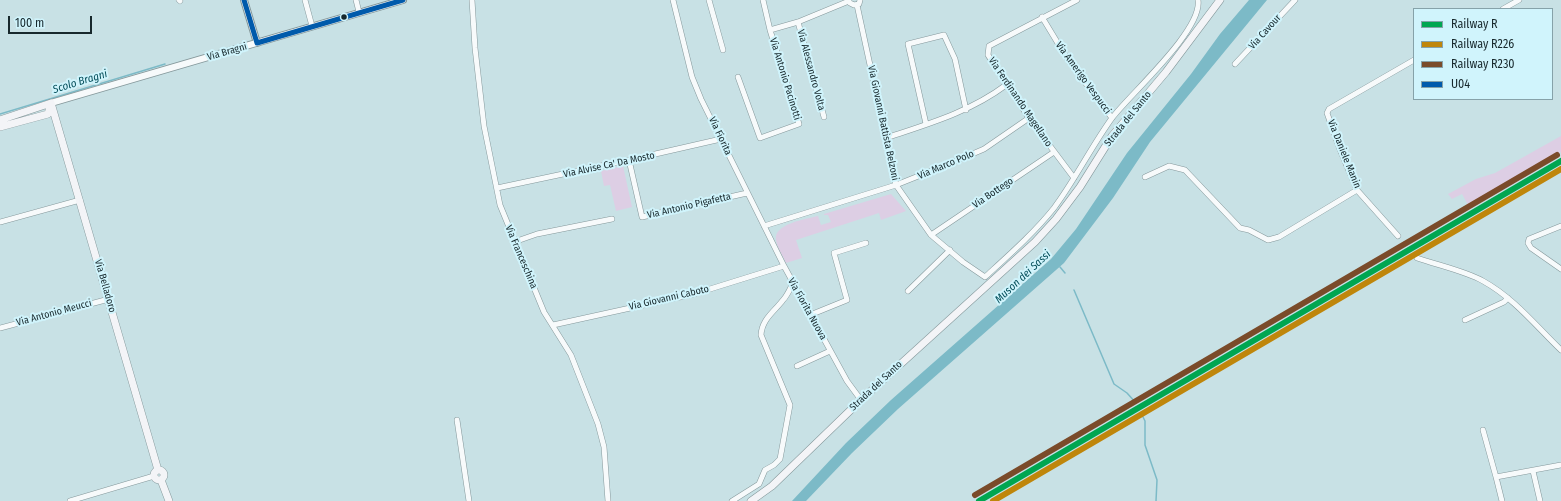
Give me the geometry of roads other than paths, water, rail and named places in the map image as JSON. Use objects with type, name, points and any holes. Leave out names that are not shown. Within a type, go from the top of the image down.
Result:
[{"type":"main road","name":"Strada del Santo","points":[[751,501],[772,486],[861,400],[1003,272],[1056,219],[1080,187],[1112,136],[1175,61],[1220,0]]},
{"type":"main road","points":[[0,127],[51,113],[51,103]]},
{"type":"main road","name":"Via Bragni","points":[[0,120],[51,103]]},
{"type":"main road","name":"Via Belladoro","points":[[51,113],[80,200],[109,299],[156,473],[164,473],[164,477],[161,480],[169,501]]},
{"type":"street","points":[[244,0],[257,43]]},
{"type":"street","points":[[305,0],[312,26]]},
{"type":"street","points":[[356,0],[359,12]]},
{"type":"street","name":"Via Bragni","points":[[51,103],[403,0]]},
{"type":"street","name":"Via Franceschina","points":[[472,0],[475,48],[484,126],[500,205],[544,312],[577,369],[598,424],[604,447],[608,501]]},
{"type":"street","name":"Via Fiorita","points":[[673,0],[692,77],[701,99],[784,266]]},
{"type":"street","points":[[709,0],[723,50]]},
{"type":"street","name":"Via Antonio Pacinotti","points":[[738,77],[760,138],[799,124],[770,30],[763,0]]},
{"type":"street","points":[[848,1],[852,5],[857,5],[860,0]]},
{"type":"street","name":"Via Ferdinando Magellano","points":[[1074,178],[1029,118],[1006,84],[988,55],[988,46],[1077,0]]},
{"type":"street","name":"Strada del Santo","points":[[985,277],[1036,229],[1074,178],[1112,118],[1154,72],[1196,17],[1198,0]]},
{"type":"street","name":"Via Cavour","points":[[1235,64],[1295,0]]},
{"type":"street","points":[[1505,8],[1519,0]]},
{"type":"street","name":"Via Alessandro Volta","points":[[770,30],[798,22],[848,1]]},
{"type":"street","name":"Via Giovanni Battista Belzoni","points":[[857,5],[896,185],[931,235],[985,277]]},
{"type":"street","name":"Via Amerigo Vespucci","points":[[1042,17],[1068,60],[1112,118]]},
{"type":"street","name":"Via Alessandro Volta","points":[[798,22],[824,117]]},
{"type":"street","points":[[926,124],[908,44],[944,35],[955,58],[966,110]]},
{"type":"street","name":"Via Daniele Manin","points":[[1398,236],[1357,190],[1339,147],[1328,110],[1413,61]]},
{"type":"street","points":[[886,138],[966,110],[987,98],[1006,84]]},
{"type":"street","points":[[1128,101],[1136,108]]},
{"type":"street","name":"Via Marco Polo","points":[[764,226],[896,185],[984,149],[1029,118]]},
{"type":"street","name":"Via Alvise Ca' Da Mosto","points":[[497,188],[721,139]]},
{"type":"street","points":[[1092,150],[1100,155]]},
{"type":"street","name":"Via Bottego","points":[[931,235],[1054,152]]},
{"type":"street","name":"Via Antonio Pigafetta","points":[[629,160],[642,217],[747,193]]},
{"type":"street","points":[[1145,177],[1152,175],[1164,166],[1172,166],[1185,170],[1240,228],[1249,230],[1268,240],[1279,237],[1357,190]]},
{"type":"street","points":[[0,222],[80,200]]},
{"type":"street","points":[[514,242],[537,234],[612,220]]},
{"type":"street","points":[[1561,226],[1529,239],[1528,243],[1531,248],[1561,269]]},
{"type":"street","points":[[810,315],[846,300],[834,253],[866,243]]},
{"type":"street","points":[[908,292],[950,250]]},
{"type":"street","points":[[1417,258],[1482,280],[1508,298],[1561,350]]},
{"type":"street","name":"Via Fiorita Nuova","points":[[784,266],[847,381],[861,400]]},
{"type":"street","name":"Via Giovanni Caboto","points":[[552,325],[694,294],[784,266]]},
{"type":"street","points":[[998,266],[1003,272]]},
{"type":"street","points":[[732,501],[759,484],[765,470],[774,465],[780,459],[790,405],[761,335],[764,321],[784,299],[792,283]]},
{"type":"street","points":[[1465,320],[1504,302],[1508,298]]},
{"type":"street","name":"Via Antonio Meucci","points":[[0,328],[109,299]]},
{"type":"street","name":"Via Fiorita Nuova","points":[[797,366],[830,351]]},
{"type":"street","points":[[457,420],[470,501]]},
{"type":"street","points":[[1483,430],[1502,501]]},
{"type":"street","points":[[1496,477],[1561,465]]},
{"type":"street","points":[[1534,471],[1540,501]]},
{"type":"street","points":[[70,501],[156,473]]},
{"type":"water","points":[[1249,0],[1267,0],[1150,142],[1113,198],[1064,263],[898,409],[852,453],[806,501],[792,501],[846,443],[891,400],[1051,259],[1076,229],[1127,153],[1191,74],[1220,34]]},
{"type":"waterway","name":"Scolo Bragni","points":[[0,114],[165,64]]},
{"type":"waterway","points":[[1060,267],[1065,273]]},
{"type":"waterway","points":[[1074,290],[1114,384],[1127,393],[1136,403]]},
{"type":"waterway","points":[[1142,415],[1145,421],[1145,445],[1157,480],[1156,501]]},
{"type":"rail line","name":"R230","points":[[975,495],[1557,155]]},
{"type":"rail line","name":"R","points":[[979,501],[1561,161]]},
{"type":"rail line","name":"R226","points":[[993,501],[1561,169]]},
{"type":"water label","name":"Muson dei Sassi","points":[[1023,277]]}]
